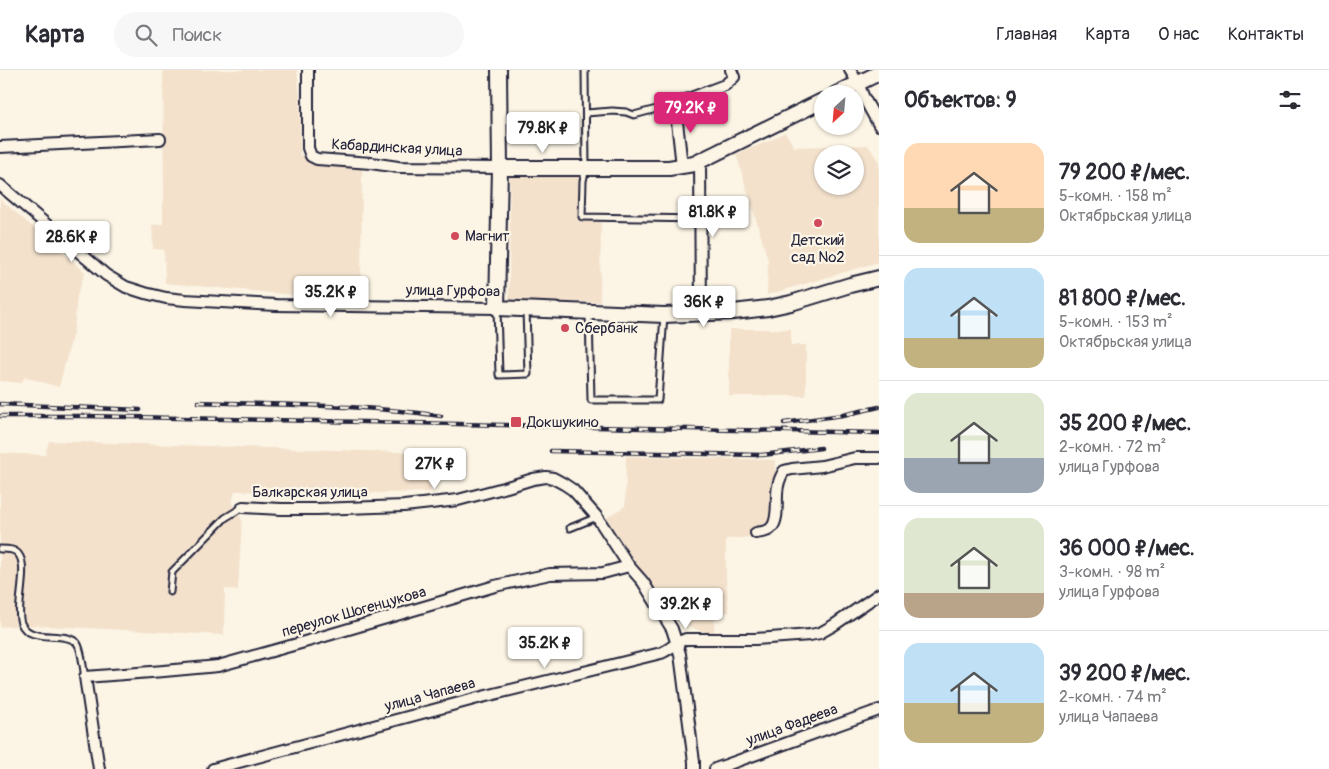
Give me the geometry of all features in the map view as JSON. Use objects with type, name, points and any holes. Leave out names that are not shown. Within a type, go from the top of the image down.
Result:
[{"type":"street","name":"Кабардинская улица","points":[[308,70],[308,148],[311,156],[317,159],[398,167],[669,168],[700,161],[814,105]]},
{"type":"street","points":[[497,308],[500,168],[499,70]]},
{"type":"street","points":[[682,166],[675,104],[725,85],[734,78],[731,70]]},
{"type":"street","points":[[850,70],[879,125]]},
{"type":"street","points":[[854,85],[879,73]]},
{"type":"street","points":[[0,147],[160,139]]},
{"type":"street","points":[[700,161],[701,314]]},
{"type":"street","name":"улица Гурфова","points":[[0,186],[106,275],[126,287],[144,293],[185,300],[276,305],[497,308],[664,315],[701,314],[768,308],[879,278]]},
{"type":"street","points":[[756,533],[767,531],[773,525],[776,516],[777,487],[784,471],[822,466],[855,458],[879,458]]},
{"type":"street","name":"Балкарская улица","points":[[243,507],[318,509],[404,506],[458,500],[533,479],[554,478],[573,490],[597,517],[629,566],[643,582],[672,629],[681,664],[694,769]]},
{"type":"street","name":"переулок Шогенцукова","points":[[85,677],[218,666],[308,642],[495,586],[550,574],[602,573],[629,566]]},
{"type":"street","name":"улица Чапаева","points":[[213,769],[478,698],[662,653],[686,638],[762,639],[810,635],[834,625],[879,594]]},
{"type":"street","points":[[85,677],[99,769]]},
{"type":"street","name":"улица Фадеева","points":[[715,769],[879,710]]},
{"type":"lane","points":[[585,70],[586,168],[583,181],[582,217],[700,219]]},
{"type":"lane","points":[[586,113],[612,111],[626,112],[634,115],[675,104]]},
{"type":"lane","points":[[497,308],[499,375],[528,374],[526,309]]},
{"type":"lane","points":[[589,311],[591,400],[658,400],[664,315]]},
{"type":"lane","points":[[170,592],[172,572],[225,518],[243,507]]},
{"type":"lane","points":[[570,528],[597,517]]},
{"type":"lane","points":[[0,549],[12,550],[21,557],[23,566],[19,620],[23,628],[30,633],[66,638],[78,644],[85,677]]},
{"type":"shaded area","points":[[163,70],[297,70],[300,97],[300,154],[311,162],[362,166],[361,299],[304,296],[165,283],[164,250],[153,249],[152,225],[163,224]]},
{"type":"shaded area","name":"Детский сад №2","points":[[785,132],[794,147],[814,146],[814,195],[864,195],[864,145],[868,145],[879,162],[879,262],[767,295],[768,260],[736,154],[771,140]]},
{"type":"shaded area","points":[[510,177],[580,177],[580,221],[601,222],[600,302],[509,301]]},
{"type":"shaded area","points":[[0,199],[85,272],[77,296],[74,329],[59,387],[25,377],[21,383],[0,381]]},
{"type":"shaded area","points":[[729,329],[791,329],[791,345],[806,345],[806,396],[729,396]]},
{"type":"shaded area","points":[[49,441],[429,453],[430,492],[338,494],[235,491],[232,503],[242,520],[238,590],[225,589],[224,635],[26,625],[0,627],[0,453],[45,455]]},
{"type":"shaded area","points":[[626,456],[775,460],[770,518],[762,528],[752,529],[751,537],[726,539],[726,577],[729,612],[715,613],[714,634],[695,629],[673,619],[606,518],[625,506]]},
{"type":"railway","points":[[198,402],[350,407],[441,416]]},
{"type":"railway","points":[[0,404],[140,410]]},
{"type":"railway","points":[[784,423],[843,415],[879,407]]},
{"type":"railway","points":[[0,416],[84,416],[879,433]]},
{"type":"railway","points":[[551,451],[762,455],[821,448]]},
{"type":"place","name":"Детский сад №2","points":[[818,223]]},
{"type":"place","name":"Магнит","points":[[455,236]]},
{"type":"place","name":"Сбербанк","points":[[565,328]]},
{"type":"place","name":"Докшукино","points":[[516,422]]}]
